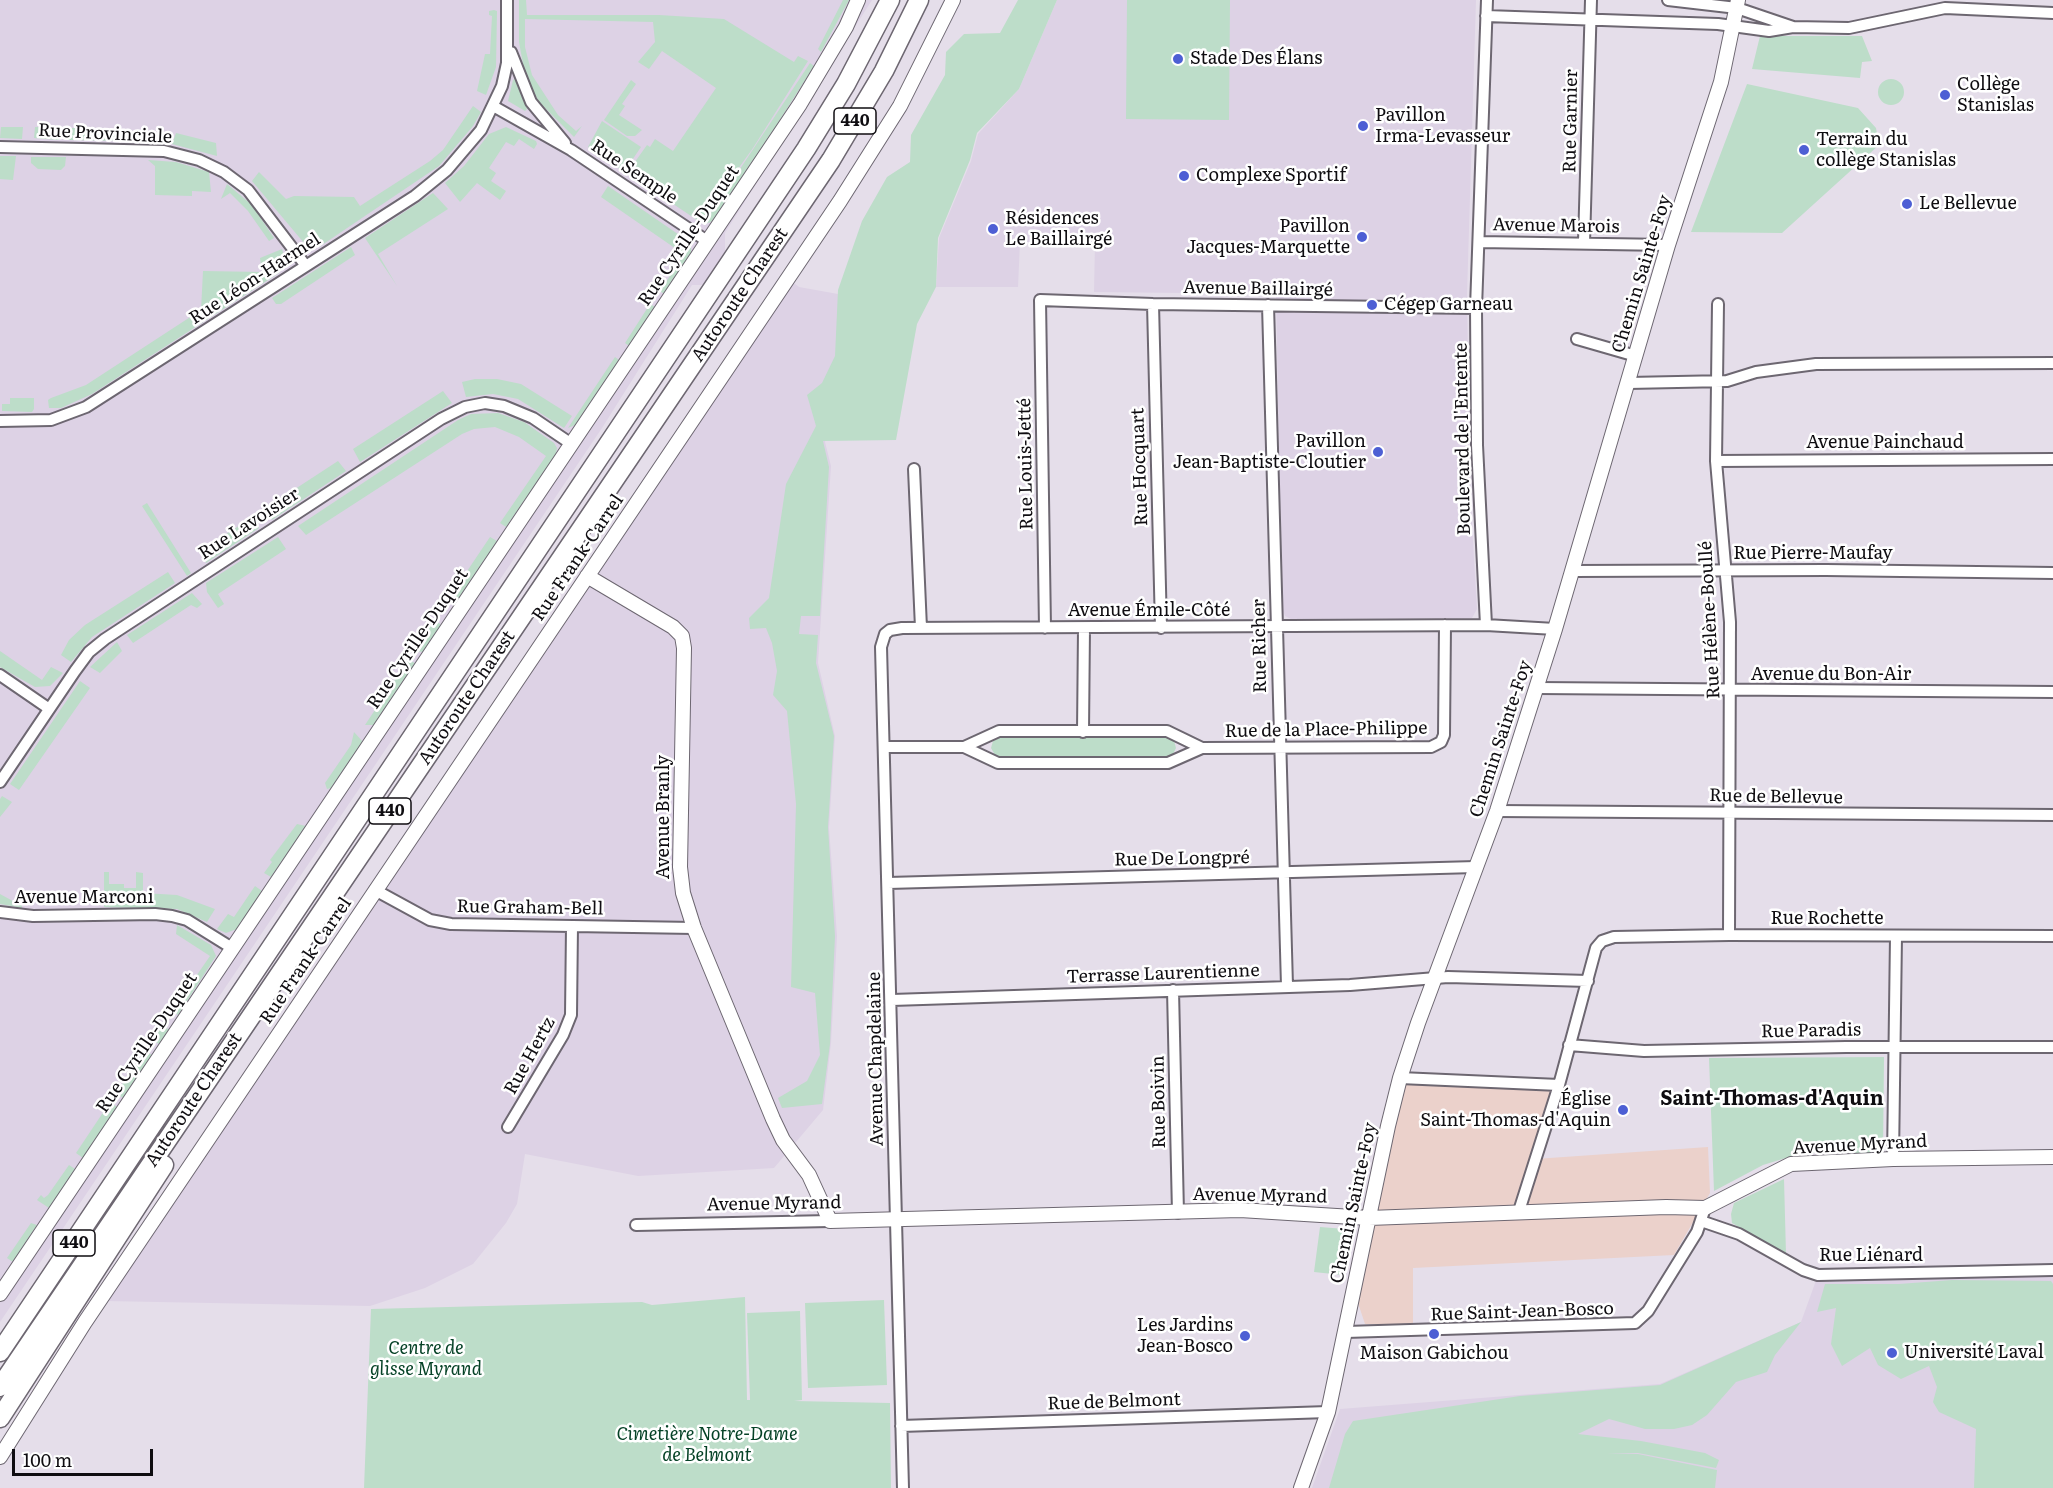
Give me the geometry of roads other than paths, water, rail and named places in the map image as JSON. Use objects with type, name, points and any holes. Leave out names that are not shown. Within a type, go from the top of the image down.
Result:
[{"type":"highway","name":"Autoroute Charest","points":[[0,1353],[806,149],[846,84],[890,0]]},
{"type":"highway","name":"Autoroute Charest","points":[[0,1387],[831,160],[880,79],[919,0]]},
{"type":"highway","points":[[0,1418],[213,1090],[273,982]]},
{"type":"highway","points":[[0,1332],[146,1132]]},
{"type":"street","name":"Rue Semple","points":[[507,0],[507,63],[493,106],[572,150],[708,241]]},
{"type":"street","name":"Rue Cyrille-Duquet","points":[[0,1294],[800,104],[846,27],[858,0]]},
{"type":"street","name":"Rue Frank-Carrel","points":[[0,1457],[85,1322],[876,145],[922,64],[953,0]]},
{"type":"street","name":"Boulevard de l'Entente","points":[[1486,625],[1477,445],[1476,308],[1487,0]]},
{"type":"street","name":"Rue Garnier","points":[[1584,243],[1591,0]]},
{"type":"street","points":[[1668,0],[1738,4],[1793,27]]},
{"type":"street","name":"Chemin Sainte-Foy","points":[[1301,1488],[1329,1412],[1400,1078],[1497,811],[1556,629],[1668,245],[1721,82],[1738,4]]},
{"type":"street","points":[[1486,16],[1734,25],[1769,31],[1793,27],[1849,28],[1945,8],[1979,7],[2053,13]]},
{"type":"street","name":"Rue Semple","points":[[507,40],[522,87],[531,102],[572,150]]},
{"type":"street","name":"Rue Léon-Harmel","points":[[0,421],[51,420],[87,407],[414,196],[447,170],[481,130],[493,106]]},
{"type":"street","name":"Rue Provinciale","points":[[0,147],[164,151],[199,160],[224,172],[248,190],[306,266]]},
{"type":"street","name":"Avenue Marois","points":[[1479,242],[1668,245]]},
{"type":"street","name":"Avenue Baillairgé","points":[[1040,300],[1153,304],[1476,308]]},
{"type":"street","name":"Rue Louis-Jetté","points":[[1040,300],[1045,628]]},
{"type":"street","name":"Rue Hocquart","points":[[1153,304],[1161,628]]},
{"type":"street","name":"Rue Hélène-Boullé","points":[[1718,304],[1716,461],[1730,622],[1729,935]]},
{"type":"street","name":"Rue Richer","points":[[1268,305],[1278,748],[1287,986]]},
{"type":"street","points":[[1577,339],[1635,356]]},
{"type":"street","points":[[1628,383],[1716,381],[1756,372],[1816,364],[2053,363]]},
{"type":"street","name":"Rue Lavoisier","points":[[0,782],[48,708],[89,652],[105,639],[441,419],[465,407],[485,403],[504,406],[532,418],[570,443]]},
{"type":"street","name":"Avenue Painchaud","points":[[1716,461],[2053,459]]},
{"type":"street","points":[[914,469],[921,628]]},
{"type":"street","name":"Rue Pierre-Maufay","points":[[1574,571],[2053,573]]},
{"type":"street","name":"Avenue Branly","points":[[587,576],[673,627],[683,641],[680,867],[683,893],[694,928],[773,1119],[783,1140],[809,1175],[830,1221]]},
{"type":"street","name":"Avenue Émile-Côté","points":[[888,632],[921,628],[1445,625],[1556,629]]},
{"type":"street","name":"Rue de la Place-Philippe","points":[[964,747],[998,763],[1168,763],[1202,748],[1437,745],[1444,735],[1445,625]]},
{"type":"street","points":[[1083,732],[1084,628]]},
{"type":"street","name":"Avenue Chapdelaine","points":[[888,632],[883,637],[881,647],[903,1488]]},
{"type":"street","points":[[0,675],[48,708]]},
{"type":"street","name":"Avenue du Bon-Air","points":[[1536,688],[2053,692]]},
{"type":"street","name":"Rue de la Place-Philippe","points":[[885,747],[964,747],[999,731],[1167,731],[1202,748]]},
{"type":"street","name":"Rue de Bellevue","points":[[1497,811],[2053,815]]},
{"type":"street","name":"Rue De Longpré","points":[[888,883],[1476,867]]},
{"type":"street","name":"Rue Graham-Bell","points":[[375,890],[430,920],[451,924],[694,928]]},
{"type":"street","name":"Avenue Marconi","points":[[0,912],[33,916],[172,916],[187,920],[232,948]]},
{"type":"street","name":"Rue Hertz","points":[[508,1127],[563,1035],[571,1015],[572,926]]},
{"type":"street","points":[[1893,1159],[1892,1047],[1896,936]]},
{"type":"street","name":"Rue Rochette","points":[[1587,981],[1596,948],[1602,940],[1614,937],[2053,936]]},
{"type":"street","points":[[1435,978],[1587,981],[1559,1085],[1519,1211]]},
{"type":"street","name":"Terrasse Laurentienne","points":[[891,1000],[1287,986],[1435,978]]},
{"type":"street","name":"Rue Boivin","points":[[1173,990],[1178,1213]]},
{"type":"street","name":"Rue Paradis","points":[[1569,1045],[1644,1051],[2053,1047]]},
{"type":"street","points":[[1400,1078],[1559,1085]]},
{"type":"street","name":"Avenue Myrand","points":[[636,1225],[1240,1210],[1369,1218],[1519,1211],[1703,1215],[1791,1164],[1893,1159],[2053,1157]]},
{"type":"street","name":"Rue Liénard","points":[[1703,1215],[1818,1275],[2053,1270]]},
{"type":"street","name":"Rue Saint-Jean-Bosco","points":[[1346,1332],[1411,1332],[1635,1323],[1648,1311],[1703,1215]]},
{"type":"street","name":"Rue de Belmont","points":[[901,1426],[1329,1412]]},
{"type":"place","name":"Stade Des Élans","points":[[1178,59]]},
{"type":"place","name":"Collège Stanislas","points":[[1945,95]]},
{"type":"place","name":"Pavillon Irma-Levasseur","points":[[1363,126]]},
{"type":"place","name":"Terrain du collège Stanislas","points":[[1804,150]]},
{"type":"place","name":"Complexe Sportif","points":[[1184,176]]},
{"type":"place","name":"Le Bellevue","points":[[1907,204]]},
{"type":"place","name":"Résidences Le Baillairgé","points":[[993,229]]},
{"type":"place","name":"Pavillon Jacques-Marquette","points":[[1362,237]]},
{"type":"place","name":"Cégep Garneau","points":[[1372,305]]},
{"type":"place","name":"Pavillon Jean-Baptiste-Cloutier","points":[[1378,452]]},
{"type":"place","name":"Église Saint-Thomas-d'Aquin","points":[[1623,1110]]},
{"type":"place","name":"Maison Gabichou","points":[[1434,1334]]},
{"type":"place","name":"Les Jardins Jean-Bosco","points":[[1245,1336]]},
{"type":"place","name":"Université Laval","points":[[1892,1353]]},
{"type":"district","name":"Saint-Thomas-d'Aquin","points":[[1772,1099]]},
{"type":"park label","name":"Centre de glisse Myrand","points":[[426,1359]]},
{"type":"park label","name":"Cimetière Notre-Dame de Belmont","points":[[707,1445]]}]
